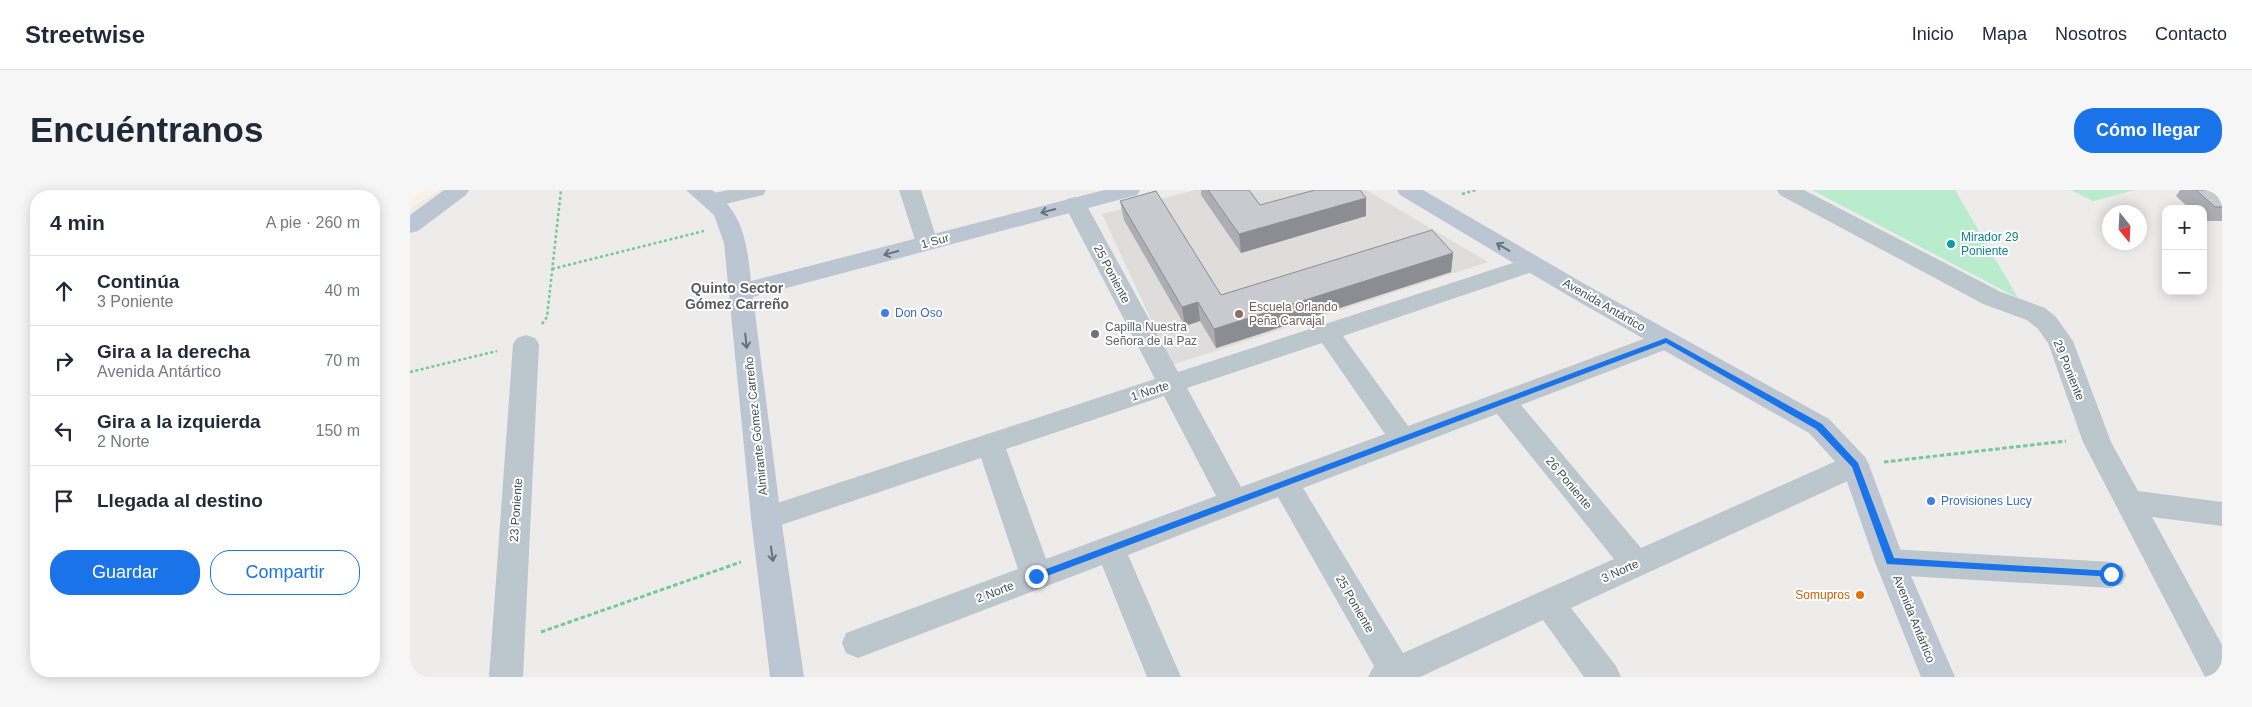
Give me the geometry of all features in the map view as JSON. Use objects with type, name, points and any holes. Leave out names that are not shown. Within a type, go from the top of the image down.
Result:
[{"type":"street","points":[[410,226],[458,190]]},
{"type":"street","points":[[705,195],[755,190]]},
{"type":"street","points":[[910,190],[927,243]]},
{"type":"street","name":"1 Sur","points":[[740,292],[927,243],[1083,198],[1129,190]]},
{"type":"street","name":"Avenida Antártico","points":[[1408,190],[1533,264],[1819,426],[1855,465],[1890,562],[1938,677]]},
{"type":"street","name":"29 Poniente","points":[[1788,190],[1967,286],[1992,298],[2036,314],[2048,323],[2060,341],[2097,442],[2222,677]]},
{"type":"street","name":"Almirante Gómez Carreño","points":[[705,195],[722,208],[731,224],[787,677]]},
{"type":"street","name":"25 Poniente","points":[[1083,198],[1171,384],[1234,502]]},
{"type":"street","name":"1 Norte","points":[[766,518],[1533,264]]},
{"type":"street","points":[[1327,332],[1403,439]]},
{"type":"street","name":"2 Norte","points":[[858,643],[1666,340]]},
{"type":"street","name":"23 Poniente","points":[[506,677],[526,344]]},
{"type":"street","name":"26 Poniente","points":[[1502,402],[1636,564]]},
{"type":"street","points":[[990,444],[1036,576]]},
{"type":"street","name":"3 Norte","points":[[1390,675],[1855,465]]},
{"type":"street","name":"25 Poniente","points":[[1285,483],[1390,675]]},
{"type":"street","points":[[2129,502],[2222,514]]},
{"type":"street","points":[[1110,548],[1164,677]]},
{"type":"street","points":[[1890,562],[2111,574]]},
{"type":"street","points":[[1549,603],[1604,677]]},
{"type":"path","points":[[410,372],[526,344],[548,317],[561,190]]},
{"type":"path","points":[[552,269],[731,224]]},
{"type":"path","points":[[1855,465],[2058,440]]},
{"type":"path","points":[[508,644],[772,551]]},
{"type":"shaded area","points":[[410,190],[439,190],[410,209]]},
{"type":"shaded area","name":"Escuela Orlando Peña Carvajal","points":[[1195,190],[1366,190],[1488,262],[1172,365],[1102,214]]},
{"type":"green space","name":"Mirador 29 Poniente","points":[[1812,190],[1955,190],[2018,298]]},
{"type":"green space","points":[[2071,190],[2135,190],[2093,201]]},
{"type":"building","points":[[1208,190],[1249,190],[1260,205],[1315,190],[1360,190],[1366,198],[1239,234]]},
{"type":"building","points":[[2196,190],[2222,190],[2222,207],[2215,207]]},
{"type":"building","points":[[1156,191],[1221,295],[1432,230],[1453,253],[1214,329],[1198,302],[1182,307],[1120,201]]},
{"type":"place","name":"Mirador 29 Poniente","points":[[1951,244]]},
{"type":"place","name":"Don Oso","points":[[885,313]]},
{"type":"place","name":"Escuela Orlando Peña Carvajal","points":[[1239,314]]},
{"type":"place","name":"Capilla Nuestra Señora de la Paz","points":[[1095,334]]},
{"type":"place","name":"Provisiones Lucy","points":[[1931,501]]},
{"type":"place","name":"Somupros","points":[[1860,595]]},
{"type":"district","name":"Quinto Sector Gómez Carreño","points":[[737,296]]},
{"type":"route","points":[[1036,576],[1666,340],[1819,426],[1855,465],[1890,562],[2111,574]]}]
